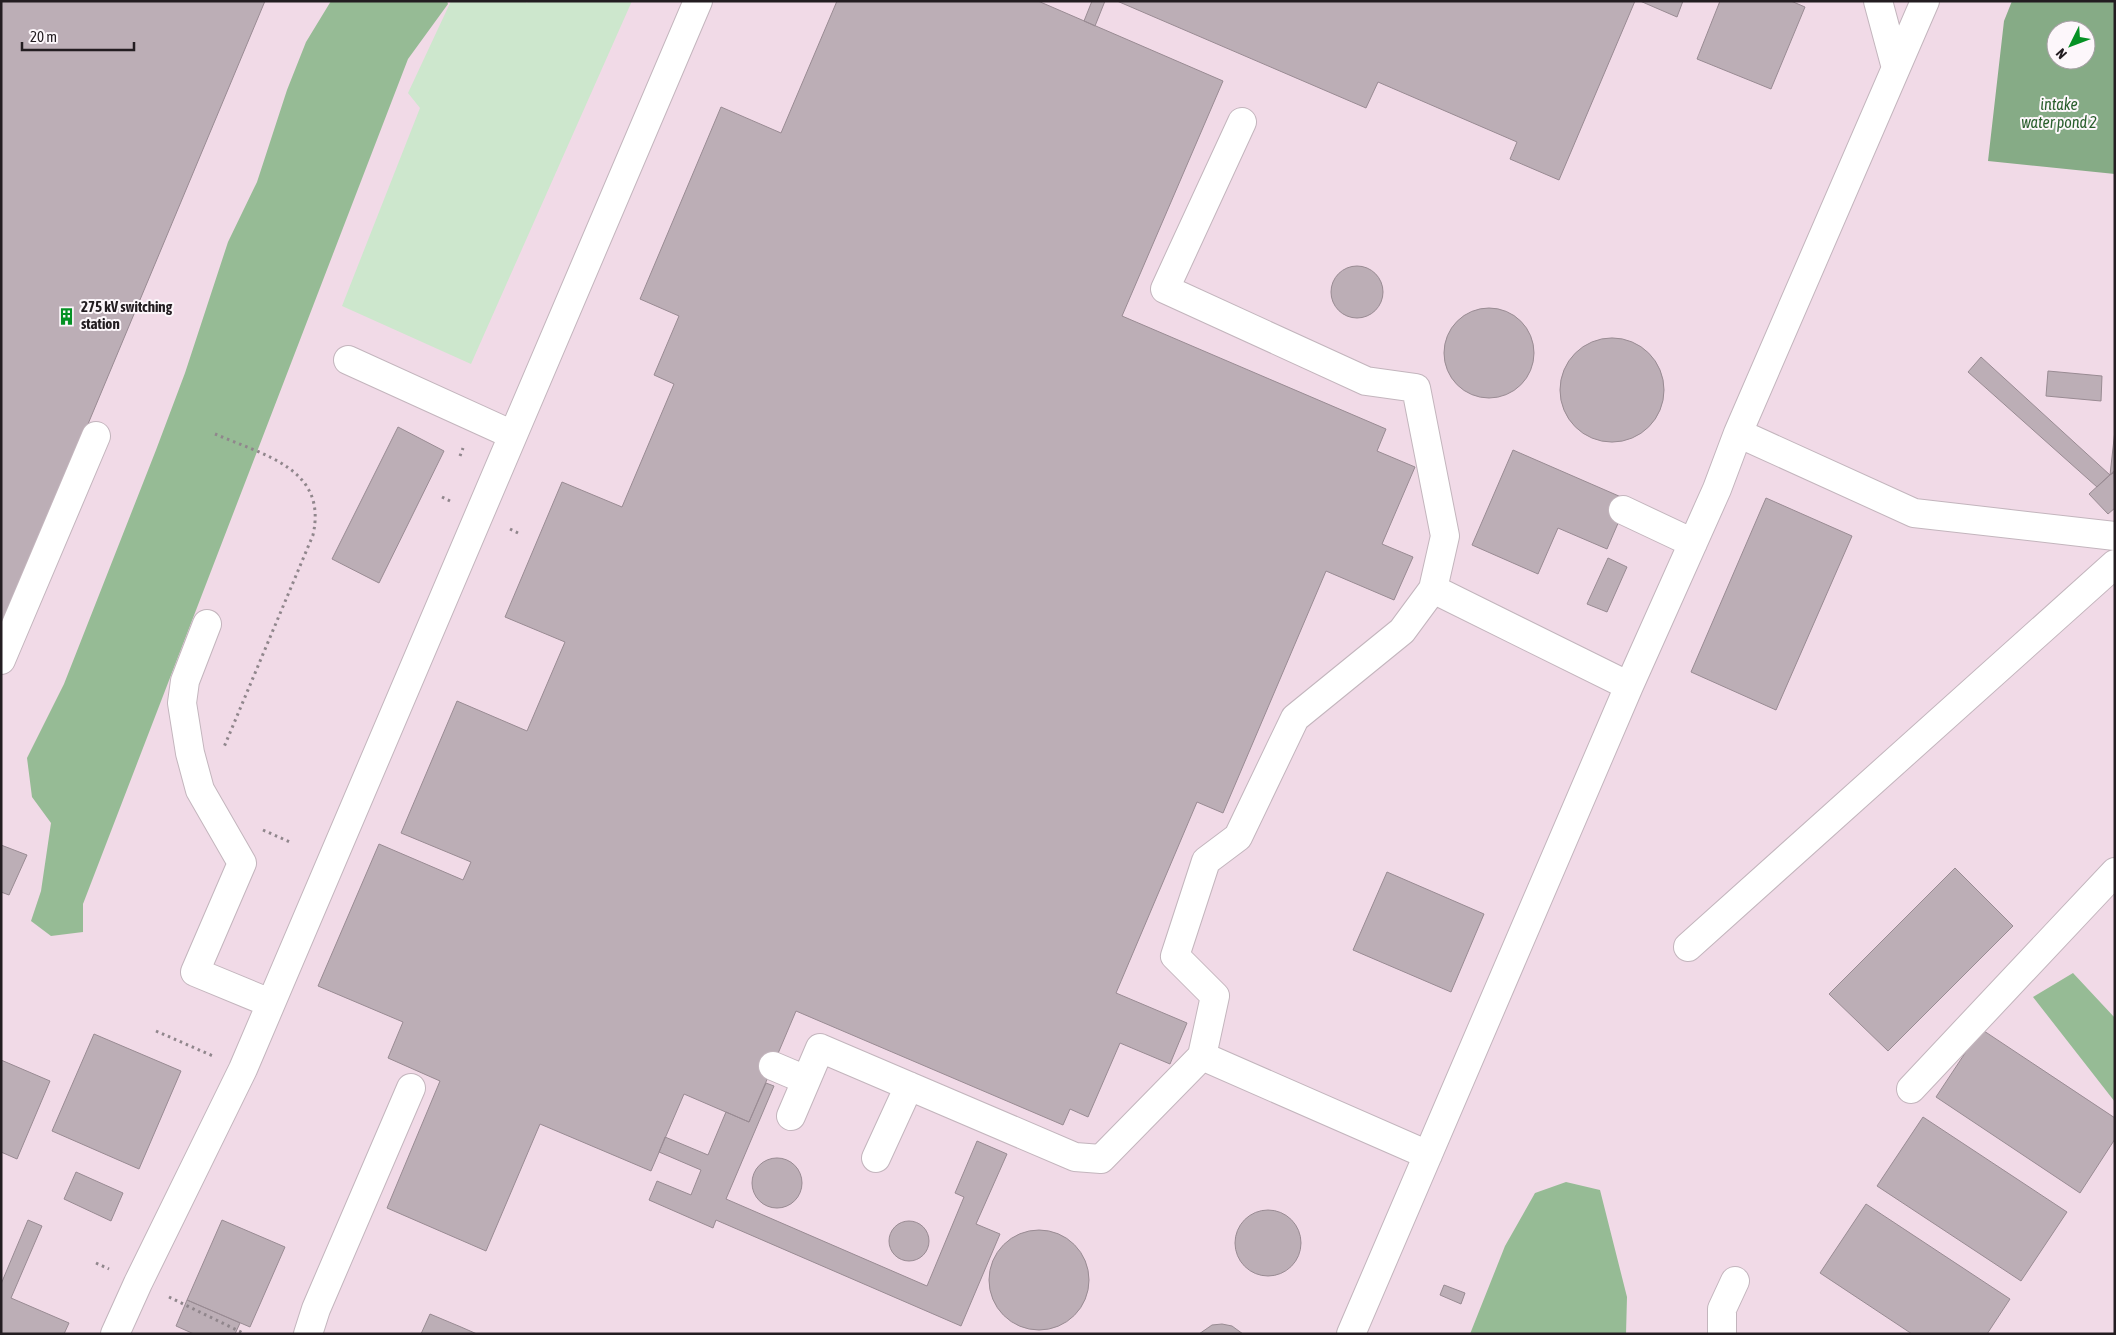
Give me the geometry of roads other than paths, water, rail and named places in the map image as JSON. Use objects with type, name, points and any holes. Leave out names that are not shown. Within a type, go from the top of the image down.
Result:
[{"type":"lane","points":[[115,1334],[243,1069],[698,1]]},
{"type":"lane","points":[[1878,1],[1896,68]]},
{"type":"lane","points":[[1351,1334],[1629,686],[1717,489],[1738,433],[1925,1]]},
{"type":"lane","points":[[791,1116],[820,1048],[1075,1157],[1101,1159],[1202,1056],[1215,996],[1175,956],[1206,862],[1238,837],[1295,718],[1402,632],[1433,589],[1445,536],[1416,388],[1366,381],[1165,289],[1242,122]]},
{"type":"lane","points":[[348,360],[513,435]]},
{"type":"lane","points":[[1738,433],[1914,513],[2115,536]]},
{"type":"lane","points":[[1,660],[96,436]]},
{"type":"lane","points":[[1623,510],[1693,543]]},
{"type":"lane","points":[[1688,947],[2115,564]]},
{"type":"lane","points":[[1433,589],[1629,686]]},
{"type":"lane","points":[[207,624],[185,681],[182,703],[190,753],[200,790],[242,863],[195,972],[270,1003]]},
{"type":"lane","points":[[1911,1088],[2115,872]]},
{"type":"lane","points":[[1202,1056],[1428,1155]]},
{"type":"lane","points":[[773,1066],[806,1080]]},
{"type":"lane","points":[[876,1158],[909,1086]]},
{"type":"lane","points":[[308,1334],[316,1309],[411,1088]]},
{"type":"lane","points":[[1722,1334],[1722,1309],[1735,1281]]},
{"type":"water","name":"intake water pond 2","points":[[2012,1],[2115,1],[2115,174],[1988,161],[2004,21]]},
{"type":"place","name":"275 kV switching station","points":[[67,316]]}]
